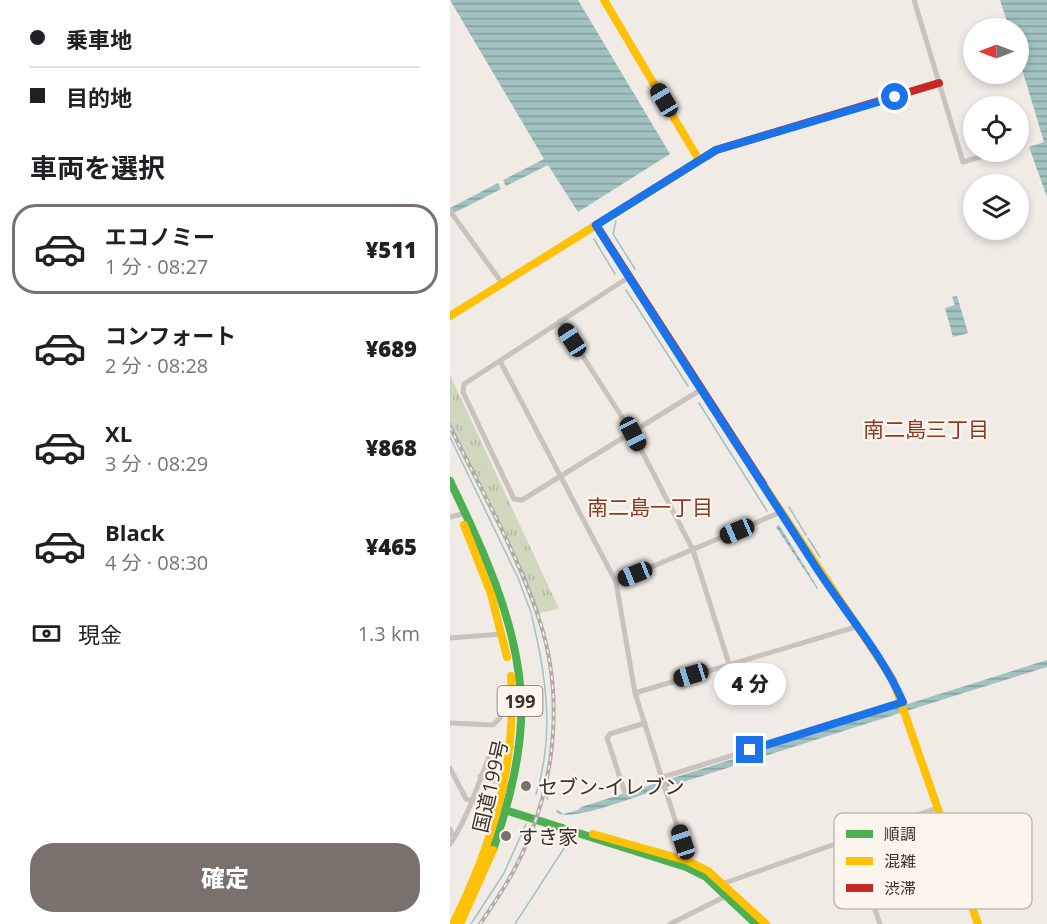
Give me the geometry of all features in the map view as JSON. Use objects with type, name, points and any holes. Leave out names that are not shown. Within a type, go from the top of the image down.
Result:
[{"type":"main road","points":[[604,0],[699,160]]},
{"type":"main road","points":[[450,316],[716,150],[939,83]]},
{"type":"main road","points":[[596,225],[823,578],[859,627],[893,680],[905,706],[939,813]]},
{"type":"main road","name":"国道199号","points":[[450,481],[497,592],[517,695],[515,748],[508,786],[490,855],[460,924]]},
{"type":"main road","name":"国道199号","points":[[450,494],[463,514]]},
{"type":"main road","points":[[502,809],[686,867],[706,877],[756,924]]},
{"type":"main road","name":"国道199号","points":[[453,924],[502,809]]},
{"type":"main road","points":[[531,817],[542,818],[688,861],[708,871],[766,924]]},
{"type":"street","points":[[914,0],[963,162]]},
{"type":"street","points":[[453,213],[502,283]]},
{"type":"street","points":[[629,277],[464,384],[463,392],[514,499],[522,500],[633,434],[702,389]]},
{"type":"street","points":[[560,321],[633,434],[693,550],[729,664]]},
{"type":"street","points":[[500,361],[616,582],[635,693],[688,861]]},
{"type":"street","points":[[616,582],[781,513]]},
{"type":"street","points":[[450,517],[463,514]]},
{"type":"street","points":[[635,693],[859,627]]},
{"type":"street","points":[[450,638],[504,634]]},
{"type":"street","points":[[450,723],[493,725],[500,718],[502,701],[517,695]]},
{"type":"street","points":[[663,778],[905,706]]},
{"type":"street","points":[[625,793],[607,738],[610,734],[645,723]]},
{"type":"street","points":[[450,844],[473,802],[480,776],[494,745],[515,748]]},
{"type":"street","points":[[450,768],[466,799],[502,809]]},
{"type":"street","points":[[480,776],[508,786]]},
{"type":"street","points":[[922,813],[937,808]]},
{"type":"street","points":[[450,830],[454,838]]},
{"type":"street","points":[[722,884],[834,843]]},
{"type":"street","points":[[670,924],[726,896]]},
{"type":"street","points":[[875,909],[880,924]]},
{"type":"green space","points":[[450,375],[559,609],[539,613],[525,575],[450,420]]},
{"type":"water","points":[[450,0],[578,0],[670,154],[578,212],[548,165],[506,186],[503,180],[544,159]]},
{"type":"water","points":[[1000,0],[1047,0],[1047,197],[1029,147],[1044,142],[1027,84],[1029,84],[1029,18],[1006,18]]},
{"type":"water","points":[[498,183],[501,189],[450,215],[450,208]]},
{"type":"water","points":[[957,296],[968,333],[953,337],[945,308],[955,305],[952,297]]},
{"type":"water","points":[[779,525],[818,588],[817,589],[776,527]]},
{"type":"water","points":[[1047,660],[1047,667],[609,806],[584,813],[563,814],[581,807]]},
{"type":"waterway","points":[[616,221],[613,234],[635,269]]},
{"type":"waterway","points":[[594,239],[615,274]]},
{"type":"waterway","points":[[626,290],[688,386]]},
{"type":"waterway","points":[[699,403],[767,511]]},
{"type":"waterway","points":[[450,422],[525,576],[539,613]]},
{"type":"waterway","points":[[450,437],[518,578],[532,615]]},
{"type":"waterway","points":[[789,507],[806,535]]},
{"type":"waterway","points":[[808,538],[820,557]]},
{"type":"waterway","points":[[532,617],[541,661],[547,727],[542,772],[536,794]]},
{"type":"waterway","points":[[471,924],[504,873],[526,824]]},
{"type":"waterway","points":[[515,924],[570,839]]},
{"type":"railway","points":[[450,427],[498,523],[531,597],[547,649],[554,706],[550,763],[536,819],[516,866],[480,924]]},
{"type":"traffic: fast","points":[[450,481],[500,597],[510,628],[521,690],[518,754],[493,850]]},
{"type":"traffic: fast","points":[[505,810],[686,867],[706,877],[756,924]]},
{"type":"traffic: slow","points":[[604,0],[699,160]]},
{"type":"traffic: slow","points":[[450,316],[707,156]]},
{"type":"traffic: slow","points":[[763,484],[893,680],[939,813]]},
{"type":"traffic: slow","points":[[464,525],[491,594],[507,657]]},
{"type":"traffic: slow","points":[[453,924],[479,864],[499,804],[510,741],[511,676]]},
{"type":"traffic: slow","points":[[593,834],[688,861],[708,871],[766,924]]},
{"type":"traffic: slow","points":[[460,924],[493,850]]},
{"type":"traffic: slow","points":[[973,909],[978,924]]},
{"type":"traffic: jam","points":[[707,156],[716,150],[939,83]]},
{"type":"traffic: jam","points":[[596,225],[763,484]]},
{"type":"place","name":"セブン-イレブン","points":[[526,786]]},
{"type":"place","name":"すき家","points":[[506,836]]},
{"type":"district","name":"南二島三丁目","points":[[926,429]]},
{"type":"district","name":"南二島一丁目","points":[[650,507]]},
{"type":"route","points":[[750,750],[903,702],[893,680],[871,644],[823,578],[596,225],[716,150],[895,97]]}]
